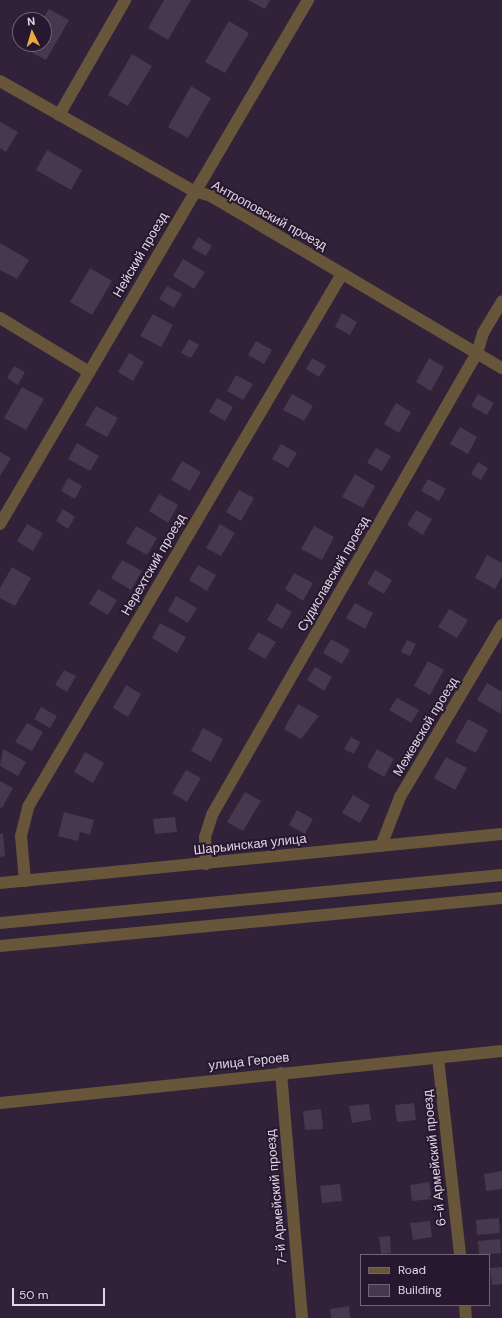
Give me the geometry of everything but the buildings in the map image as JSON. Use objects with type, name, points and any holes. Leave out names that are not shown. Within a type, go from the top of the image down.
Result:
[{"type":"street","points":[[59,115],[126,0]]},
{"type":"street","name":"Нейский проезд","points":[[0,524],[308,0]]},
{"type":"street","name":"Антроповский проезд","points":[[0,82],[194,192],[211,196],[502,368]]},
{"type":"street","name":"Нерехтский проезд","points":[[25,881],[21,836],[28,807],[342,274]]},
{"type":"street","name":"Судиславский проезд","points":[[206,864],[206,837],[213,813],[477,353],[484,333],[502,301]]},
{"type":"street","points":[[0,318],[89,372]]},
{"type":"street","name":"Межевской проезд","points":[[381,846],[400,797],[502,625]]},
{"type":"street","name":"Шарьинская улица","points":[[0,883],[502,834]]},
{"type":"street","points":[[0,922],[502,874]]},
{"type":"street","points":[[0,946],[502,898]]},
{"type":"street","name":"улица Героев","points":[[0,1103],[502,1051]]},
{"type":"street","name":"6-й Армейский проезд","points":[[438,1058],[460,1254]]},
{"type":"street","name":"7-й Армейский проезд","points":[[281,1073],[302,1318]]},
{"type":"street","points":[[465,1306],[466,1318]]}]
